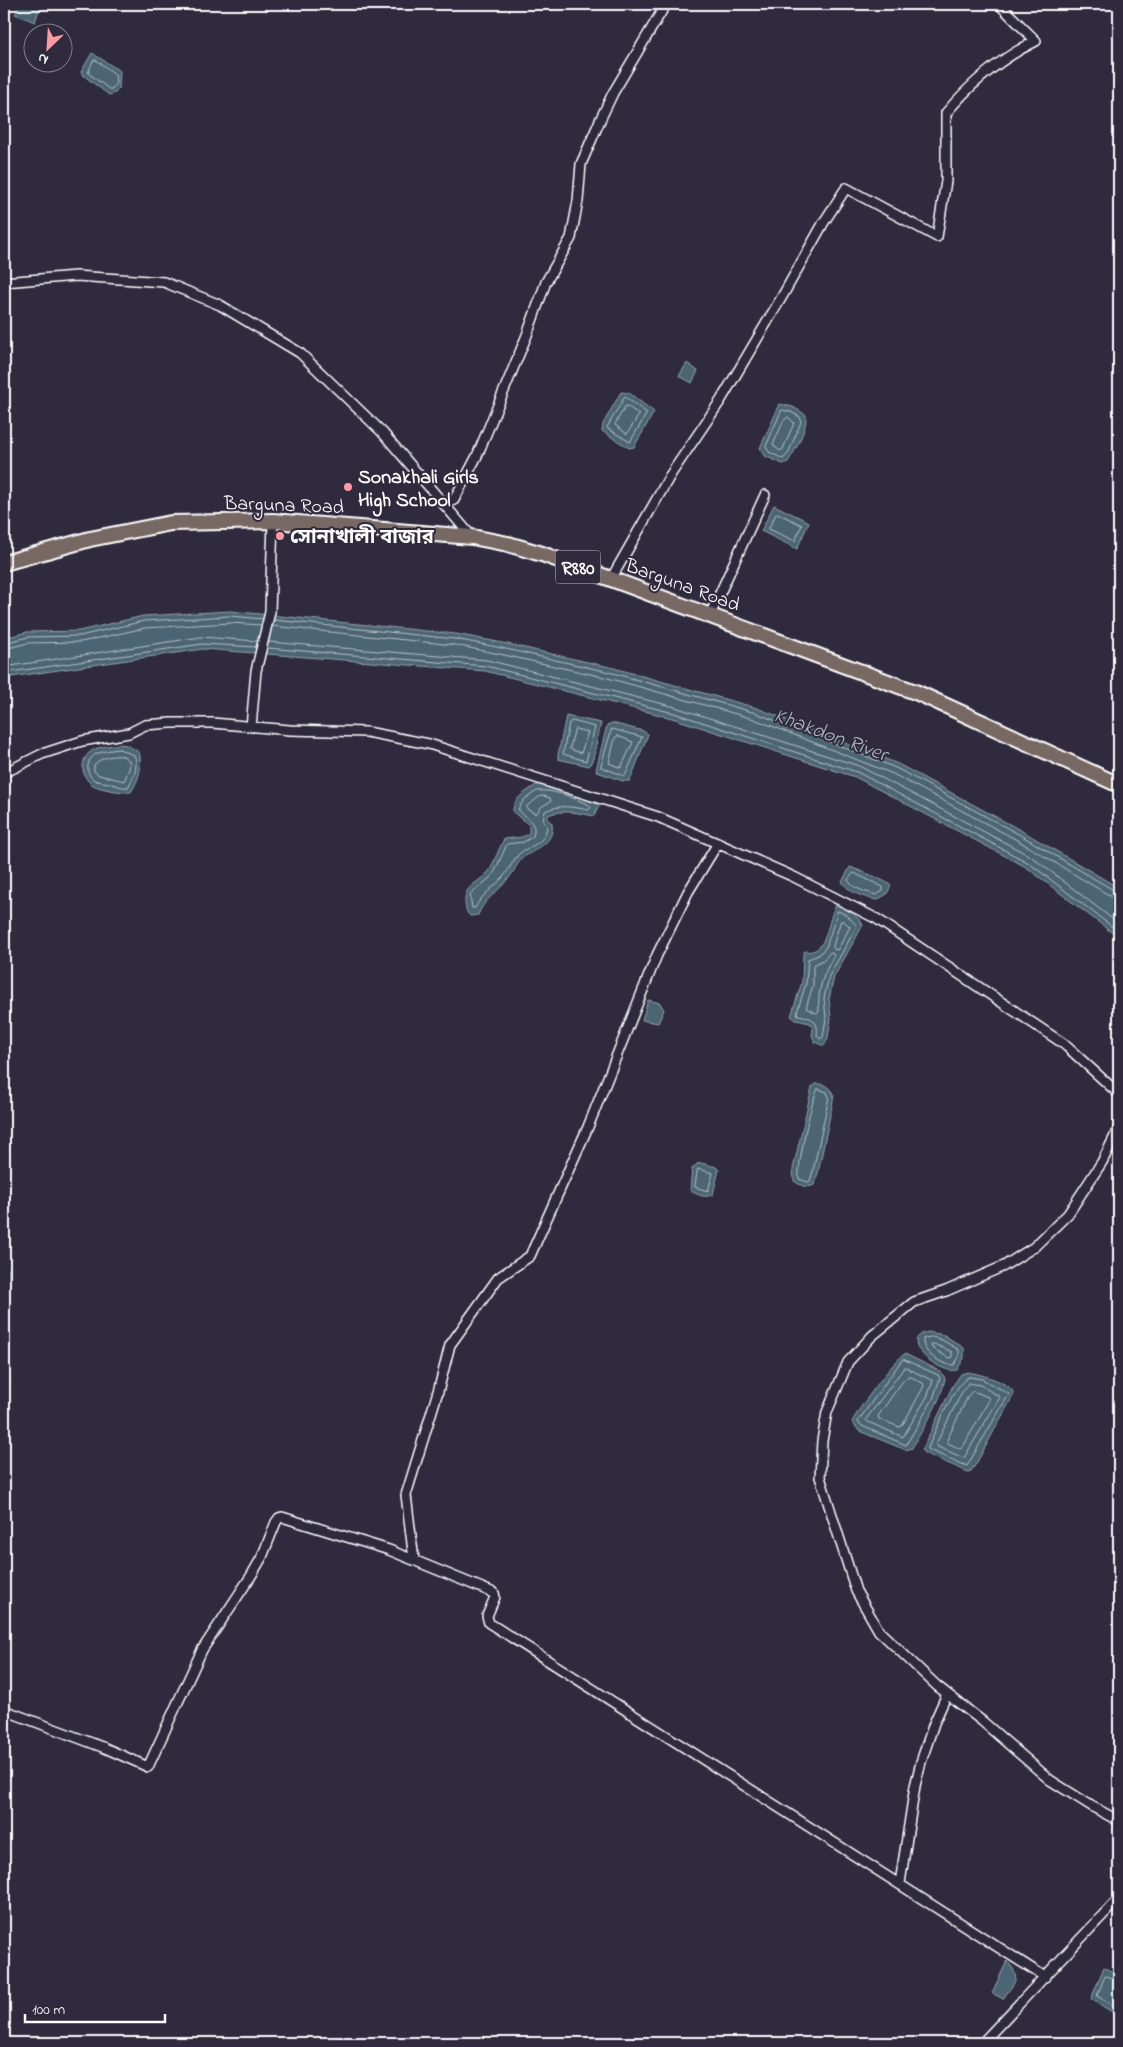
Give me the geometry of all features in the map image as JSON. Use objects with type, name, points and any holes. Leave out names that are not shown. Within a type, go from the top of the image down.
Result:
[{"type":"main road","name":"Barguna Road","points":[[4,564],[90,539],[171,523],[273,522],[472,538],[508,544],[611,579],[918,693],[1119,785]]},
{"type":"street","points":[[443,504],[454,500],[477,456],[527,335],[546,282],[571,238],[578,201],[581,164],[601,118],[613,93],[666,4]]},
{"type":"street","points":[[611,579],[671,474],[721,400],[783,296],[824,222],[846,188],[937,237],[946,181],[946,113],[966,90],[993,68],[1013,52],[1036,41],[999,4]]},
{"type":"street","points":[[4,282],[76,276],[164,282],[220,305],[300,353],[382,432],[472,538]]},
{"type":"street","points":[[710,615],[765,495]]},
{"type":"street","points":[[252,727],[256,671],[270,612],[273,522]]},
{"type":"street","points":[[4,774],[42,754],[82,741],[129,733],[145,725],[170,722],[213,723],[290,730],[367,732],[429,744],[658,817],[794,877],[877,919],[1064,1044],[1119,1094]]},
{"type":"street","points":[[414,1560],[406,1495],[439,1388],[450,1345],[498,1278],[530,1256],[588,1127],[657,955],[688,892],[718,843]]},
{"type":"street","points":[[1119,1128],[1102,1162],[1068,1214],[1034,1247],[1004,1266],[946,1291],[914,1302],[872,1336],[848,1362],[827,1412],[822,1441],[820,1477],[856,1591],[879,1631],[947,1694],[989,1726],[1050,1780],[1119,1822]]},
{"type":"street","points":[[4,1710],[106,1748],[148,1767],[202,1650],[251,1576],[279,1518],[282,1517],[414,1560],[494,1593],[486,1616],[489,1623],[1045,1977]]},
{"type":"street","points":[[900,1883],[920,1762],[947,1694]]},
{"type":"street","points":[[982,2043],[1119,1898]]},
{"type":"water","points":[[21,4],[41,4],[35,22],[15,14]]},
{"type":"water","points":[[92,53],[120,71],[119,89],[115,93],[109,95],[81,72]]},
{"type":"water","points":[[687,363],[698,371],[692,383],[679,376]]},
{"type":"water","points":[[621,392],[629,393],[654,412],[634,447],[629,448],[602,431],[603,424]]},
{"type":"water","points":[[780,404],[793,407],[806,415],[805,427],[800,439],[788,462],[783,464],[765,456],[760,448]]},
{"type":"water","points":[[774,505],[809,522],[797,549],[761,531]]},
{"type":"water","points":[[230,611],[456,634],[610,667],[757,708],[898,764],[1024,832],[1119,888],[1119,938],[1026,867],[855,777],[672,718],[485,671],[203,649],[4,678],[4,638],[27,632],[79,631],[143,616]]},
{"type":"water","points":[[566,716],[601,723],[593,759],[589,766],[558,759]]},
{"type":"water","points":[[612,723],[648,734],[630,781],[623,781],[596,770],[607,725]]},
{"type":"water","points":[[119,744],[127,745],[139,752],[140,773],[131,792],[106,789],[93,785],[84,773],[83,762],[88,753],[99,748]]},
{"type":"water","points":[[536,785],[569,792],[586,798],[599,806],[594,816],[565,812],[548,815],[548,820],[552,823],[552,830],[548,840],[522,859],[510,877],[484,904],[478,915],[470,916],[465,905],[466,895],[471,887],[488,873],[504,839],[522,837],[529,834],[529,825],[513,812],[513,807],[520,796]]},
{"type":"water","points":[[850,867],[891,885],[887,894],[877,900],[853,892],[842,882]]},
{"type":"water","points":[[836,905],[851,912],[863,925],[834,977],[829,999],[831,1018],[828,1038],[824,1046],[815,1042],[812,1036],[813,1028],[810,1023],[796,1020],[791,1016],[802,982],[803,955],[805,951],[813,951],[818,948],[823,942]]},
{"type":"water","points":[[648,1000],[660,1003],[664,1010],[658,1023],[642,1020]]},
{"type":"water","points":[[816,1084],[823,1084],[828,1087],[834,1096],[818,1173],[814,1185],[806,1187],[794,1181],[793,1169],[812,1087]]},
{"type":"water","points":[[701,1163],[716,1167],[719,1170],[713,1194],[707,1196],[699,1195],[690,1190],[692,1169]]},
{"type":"water","points":[[4,1260],[9,1276],[4,1293]]},
{"type":"water","points":[[928,1332],[944,1335],[964,1348],[964,1358],[957,1370],[941,1367],[924,1356],[916,1342],[919,1336]]},
{"type":"water","points":[[905,1354],[940,1371],[945,1378],[932,1414],[912,1448],[906,1450],[859,1431],[852,1422],[885,1374]]},
{"type":"water","points":[[4,1368],[10,1381],[4,1395]]},
{"type":"water","points":[[968,1372],[1001,1382],[1012,1390],[1014,1394],[976,1464],[968,1472],[924,1453],[922,1450],[952,1387],[961,1374]]},
{"type":"water","points":[[1007,1961],[1016,1976],[1003,1999],[992,1993]]},
{"type":"water","points":[[1104,1967],[1119,1976],[1119,2011],[1117,2015],[1091,1999]]},
{"type":"place","name":"Sonakhali Girls High School","points":[[348,487]]},
{"type":"place","name":"সোনাখালী বাজার","points":[[280,536]]},
{"type":"water label","name":"Khakdon River","points":[[831,734]]}]
